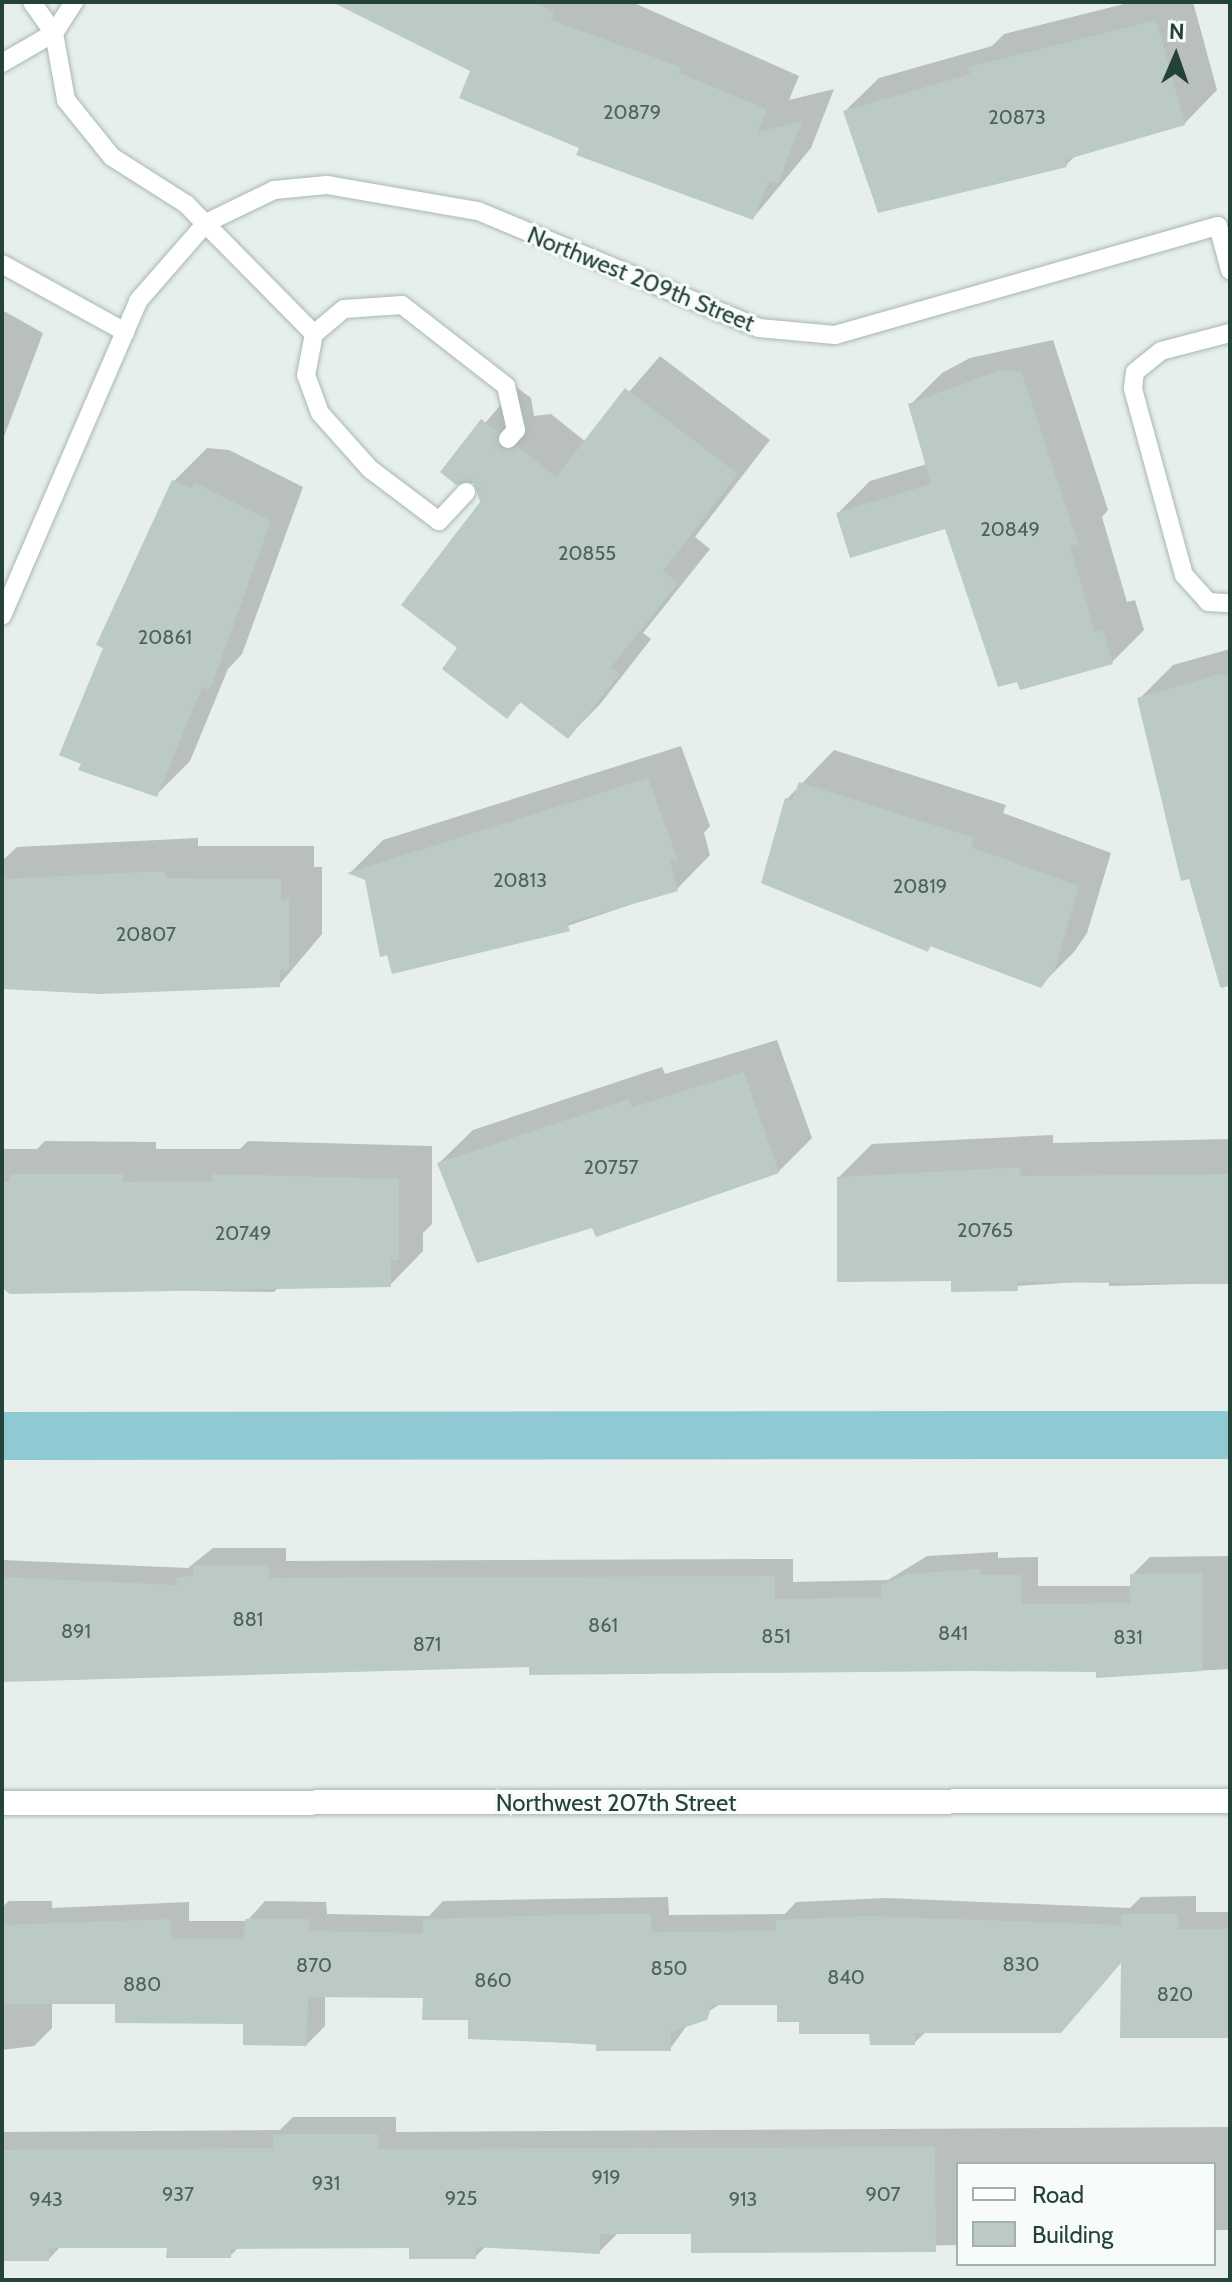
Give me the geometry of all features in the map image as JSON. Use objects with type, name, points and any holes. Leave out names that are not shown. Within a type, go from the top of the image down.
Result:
[{"type":"street","name":"Northwest 207th Street","points":[[2,1803],[1230,1801]]},
{"type":"lane","points":[[32,2],[54,33],[66,100],[112,157],[206,223],[314,334]]},
{"type":"lane","points":[[2,63],[54,33],[74,2]]},
{"type":"lane","name":"Northwest 209th Street","points":[[2,616],[138,301],[206,223],[274,190],[327,185],[463,208],[759,328],[835,335],[1218,226],[1230,270]]},
{"type":"lane","points":[[2,264],[125,332]]},
{"type":"lane","points":[[466,492],[439,521],[370,469],[320,413],[306,375],[314,334],[344,309],[402,305],[506,386],[516,430],[508,439]]},
{"type":"lane","points":[[1230,333],[1161,351],[1135,372],[1133,389],[1184,575],[1208,602],[1230,603]]},
{"type":"building","points":[[332,2],[532,2],[554,11],[551,20],[681,67],[679,73],[767,109],[758,132],[802,121],[778,184],[769,181],[753,220],[576,155],[579,148],[459,98],[470,71]]},
{"type":"building","points":[[1156,20],[1185,125],[1065,160],[1067,167],[878,213],[843,111],[970,74],[968,67]]},
{"type":"building","points":[[998,371],[1021,371],[1078,544],[1070,546],[1095,632],[1103,630],[1113,664],[1020,690],[1017,682],[998,687],[945,529],[850,558],[836,513],[931,484],[908,404]]},
{"type":"building","points":[[625,388],[738,474],[663,571],[678,583],[611,667],[620,674],[568,739],[520,702],[507,719],[442,669],[457,648],[401,605],[480,502],[474,483],[456,485],[440,472],[481,419],[499,432],[501,448],[517,446],[556,477]]},
{"type":"building","points":[[172,480],[192,488],[194,482],[271,521],[210,690],[202,687],[157,797],[78,770],[81,764],[59,755],[103,648],[96,645]]},
{"type":"building","points":[[1220,674],[1230,677],[1230,986],[1220,987],[1189,879],[1181,881],[1137,698]]},
{"type":"building","points":[[648,778],[678,861],[669,858],[678,891],[567,923],[570,931],[392,974],[387,955],[380,957],[365,880],[347,873]]},
{"type":"building","points":[[799,782],[974,838],[971,847],[1079,886],[1055,969],[1041,988],[930,946],[928,952],[761,883],[785,798],[792,800]]},
{"type":"building","points":[[165,871],[166,878],[281,879],[281,900],[289,899],[289,969],[280,970],[280,987],[99,994],[2,989],[2,879]]},
{"type":"building","points":[[744,1072],[779,1173],[596,1237],[592,1228],[477,1263],[437,1163],[629,1099],[632,1107]]},
{"type":"building","points":[[1021,1167],[1020,1176],[1230,1174],[1230,1284],[1017,1282],[1018,1291],[951,1292],[951,1281],[837,1282],[837,1177]]},
{"type":"building","points":[[10,1174],[123,1174],[123,1182],[213,1181],[212,1174],[399,1179],[399,1260],[391,1260],[391,1287],[10,1294],[2,1288],[2,1182],[10,1182]]},
{"type":"building","points":[[193,1565],[269,1565],[269,1578],[775,1576],[775,1599],[881,1597],[881,1585],[907,1574],[981,1569],[980,1575],[1021,1575],[1021,1604],[1130,1603],[1130,1574],[1202,1573],[1203,1671],[1096,1678],[1096,1672],[969,1671],[529,1675],[529,1667],[2,1682],[2,1577],[177,1585],[176,1577],[193,1576]]},
{"type":"building","points":[[651,1914],[652,1932],[776,1931],[776,1920],[868,1916],[1121,1925],[1121,1914],[1178,1914],[1178,1929],[1230,1929],[1230,2038],[1120,2038],[1121,1963],[1061,2033],[915,2033],[915,2045],[870,2045],[869,2034],[799,2034],[799,2022],[777,2022],[777,2005],[712,2005],[707,2020],[671,2032],[671,2051],[596,2051],[596,2044],[468,2039],[468,2020],[422,2020],[423,1998],[308,1997],[307,2046],[243,2045],[243,2024],[115,2023],[115,2004],[2,2004],[2,1925],[171,1919],[171,1939],[244,1939],[245,1919],[309,1919],[309,1931],[423,1933],[423,1919]]},
{"type":"building","points":[[273,2134],[378,2134],[378,2149],[935,2147],[936,2252],[691,2253],[691,2234],[600,2234],[600,2254],[476,2247],[476,2259],[409,2259],[409,2248],[231,2249],[231,2258],[166,2258],[167,2248],[49,2248],[49,2261],[2,2261],[2,2150],[273,2148]]},
{"type":"waterway","points":[[2,1436],[1230,1435]]}]
